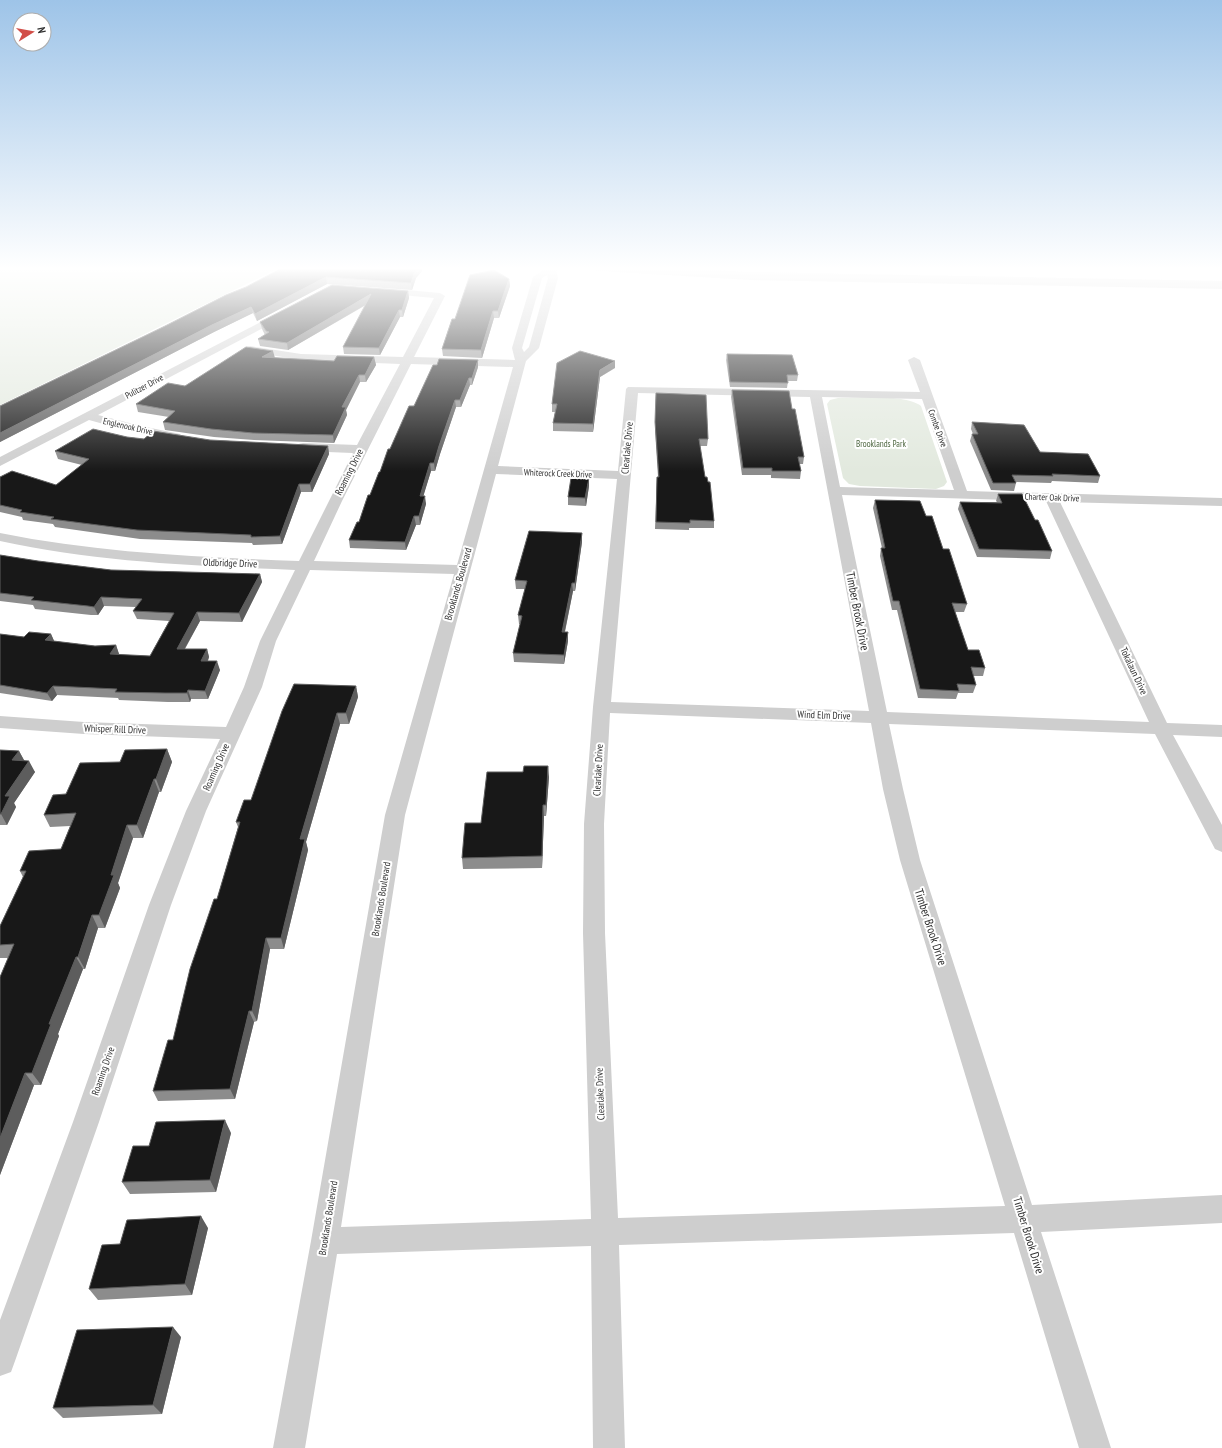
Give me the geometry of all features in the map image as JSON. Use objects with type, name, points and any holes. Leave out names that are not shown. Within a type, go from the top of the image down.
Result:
[{"type":"street","name":"Pulitzer Drive","points":[[0,462],[240,336]]},
{"type":"street","name":"Roaming Drive","points":[[0,1360],[86,1122],[160,905],[196,811],[253,687],[268,641],[361,449],[419,336]]},
{"type":"street","name":"Brooklands Boulevard","points":[[521,336],[517,348],[521,362]]},
{"type":"street","name":"Brooklands Boulevard","points":[[289,1448],[325,1241],[395,815],[521,362],[534,348],[537,336]]},
{"type":"street","points":[[226,343],[260,352],[301,357],[406,361],[521,362]]},
{"type":"street","name":"Combe Drive","points":[[914,360],[962,495]]},
{"type":"street","name":"Clearlake Drive","points":[[609,1448],[605,1233],[594,933],[594,824],[602,707],[632,388],[927,396]]},
{"type":"street","name":"Timber Brook Drive","points":[[815,393],[893,789],[910,860],[1095,1448]]},
{"type":"street","name":"Englenook Drive","points":[[87,416],[140,430],[185,438]]},
{"type":"street","points":[[293,447],[361,449]]},
{"type":"street","name":"Whiterock Creek Drive","points":[[490,470],[625,475]]},
{"type":"street","name":"Charter Oak Drive","points":[[834,491],[1222,502]]},
{"type":"street","name":"Tokalaun Drive","points":[[1050,496],[1161,729],[1222,844]]},
{"type":"street","name":"Oldbridge Drive","points":[[0,537],[31,544],[89,553],[171,560],[304,566],[462,570]]},
{"type":"street","name":"Wind Elm Drive","points":[[602,707],[1222,731]]},
{"type":"street","name":"Whisper Rill Drive","points":[[0,722],[84,728],[231,733]]},
{"type":"street","points":[[325,1241],[1024,1220],[1222,1209]]},
{"type":"green space","points":[[0,336],[141,336],[0,405]]},
{"type":"green space","name":"Brooklands Park","points":[[838,398],[893,398],[914,402],[921,406],[947,482],[944,486],[936,489],[860,486],[849,484],[843,478],[827,404],[830,400]]},
{"type":"building","points":[[145,336],[191,336],[0,433],[0,406]]},
{"type":"building","points":[[263,336],[300,336],[287,343],[258,339]]},
{"type":"building","points":[[349,336],[386,336],[379,348],[343,347]]},
{"type":"building","points":[[446,336],[485,336],[481,350],[442,349]]},
{"type":"building","points":[[246,347],[273,351],[262,357],[334,361],[337,356],[374,357],[365,375],[359,375],[342,407],[346,407],[333,435],[253,433],[163,422],[175,411],[136,404],[168,383],[185,386]]},
{"type":"building","points":[[580,351],[615,361],[600,370],[593,424],[553,423],[557,404],[552,404],[557,363]]},
{"type":"building","points":[[727,354],[792,355],[798,375],[787,375],[788,383],[730,382]]},
{"type":"building","points":[[439,359],[478,360],[472,378],[469,378],[460,400],[455,400],[434,463],[430,463],[420,496],[425,496],[419,516],[414,516],[405,542],[349,540],[357,522],[359,522],[368,495],[370,495],[388,449],[390,449],[409,406],[414,406],[433,365],[437,365]]},
{"type":"building","points":[[732,390],[789,391],[792,409],[795,409],[804,457],[798,457],[801,471],[772,471],[772,468],[743,468]]},
{"type":"building","points":[[656,393],[706,395],[708,439],[699,439],[705,477],[707,477],[708,482],[710,482],[714,521],[690,520],[690,523],[656,522],[657,477],[659,477],[655,422]]},
{"type":"building","points":[[972,422],[1024,425],[1040,452],[1088,454],[1100,476],[1052,474],[1053,476],[1012,475],[1016,483],[993,483],[972,434],[978,434]]},
{"type":"building","points":[[93,429],[127,437],[144,439],[153,431],[210,440],[328,446],[310,484],[299,484],[280,536],[251,537],[251,535],[137,530],[51,519],[54,517],[20,512],[22,510],[0,505],[0,477],[12,471],[56,485],[89,459],[55,451]]},
{"type":"building","points":[[571,478],[589,478],[585,498],[568,497]]},
{"type":"building","points":[[998,494],[1022,494],[1035,520],[1038,520],[1052,551],[979,549],[960,502],[1002,503]]},
{"type":"building","points":[[875,500],[920,501],[926,516],[932,516],[943,549],[949,549],[967,604],[952,603],[968,650],[979,650],[985,668],[971,667],[976,685],[957,684],[959,691],[920,689],[899,601],[893,601],[881,548],[885,548]]},
{"type":"building","points":[[529,531],[582,533],[575,583],[572,583],[562,632],[568,632],[564,655],[513,653],[522,616],[518,615],[527,581],[515,580]]},
{"type":"building","points":[[0,555],[111,570],[260,574],[239,613],[197,612],[177,649],[207,649],[201,661],[217,661],[205,691],[188,690],[187,693],[115,692],[117,689],[53,686],[47,693],[0,685],[0,634],[24,637],[29,632],[51,634],[45,640],[95,646],[116,645],[110,654],[150,656],[174,613],[133,611],[142,599],[101,597],[94,607],[31,600],[34,597],[0,593]]},
{"type":"building","points":[[294,684],[356,686],[346,713],[337,713],[300,839],[305,839],[281,938],[266,938],[252,1011],[249,1011],[230,1089],[153,1091],[168,1040],[173,1040],[190,969],[214,899],[217,899],[240,822],[236,822],[244,800],[251,800],[282,711]]},
{"type":"building","points":[[167,749],[137,825],[127,825],[111,875],[114,875],[99,915],[92,915],[78,957],[76,957],[49,1024],[51,1024],[32,1073],[25,1073],[0,1138],[0,977],[14,944],[0,945],[0,926],[26,871],[20,871],[29,851],[61,849],[76,813],[44,815],[53,795],[66,794],[80,763],[120,762],[125,750]]},
{"type":"building","points":[[0,750],[19,751],[12,760],[29,761],[5,796],[10,796],[1,814],[0,814]]},
{"type":"building","points":[[524,766],[548,766],[546,805],[543,805],[542,856],[462,858],[465,823],[481,823],[487,772],[523,772]]},
{"type":"building","points":[[225,1120],[210,1180],[122,1182],[133,1146],[149,1146],[156,1122]]},
{"type":"building","points":[[201,1216],[185,1284],[89,1289],[102,1245],[120,1244],[127,1220]]},
{"type":"building","points":[[173,1327],[153,1405],[53,1408],[77,1330]]}]
